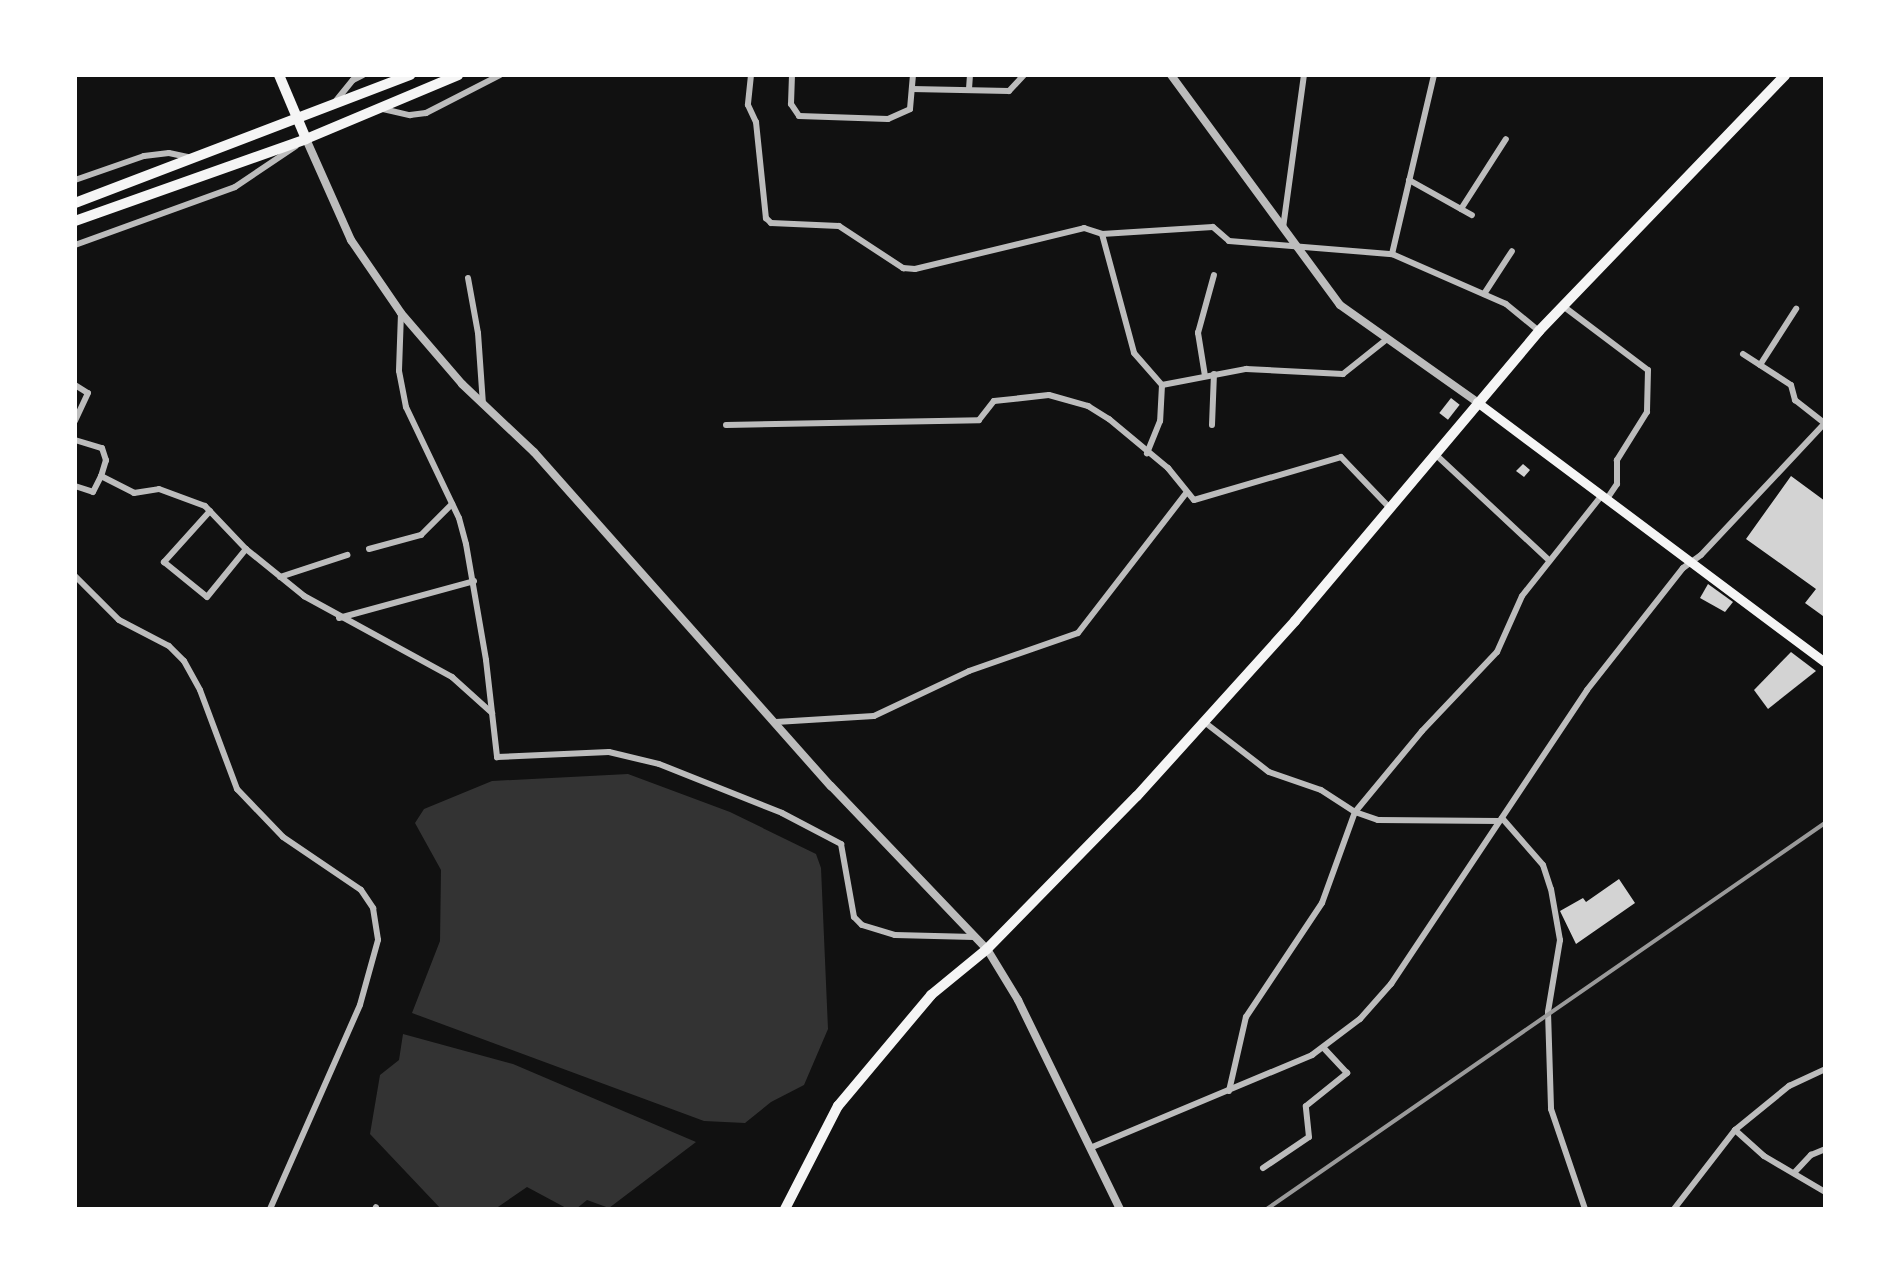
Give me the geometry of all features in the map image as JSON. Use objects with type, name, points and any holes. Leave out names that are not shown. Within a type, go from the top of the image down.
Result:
[{"type":"highway","points":[[75,203],[329,109],[411,75]]},
{"type":"highway","points":[[75,220],[306,139],[383,109],[458,75]]},
{"type":"main road","points":[[279,75],[306,139]]},
{"type":"main road","points":[[785,1209],[838,1106],[931,995],[987,949],[1137,796],[1295,621],[1476,402],[1539,331],[1785,75]]},
{"type":"main road","points":[[1476,402],[1825,663]]},
{"type":"street","points":[[329,109],[353,80],[363,75]]},
{"type":"street","points":[[383,109],[410,115],[426,113],[500,75]]},
{"type":"street","points":[[751,75],[748,105],[756,122],[766,218],[771,223],[839,226],[903,268],[915,269],[1084,228],[1102,234],[1213,227],[1229,241],[1392,254],[1506,304],[1539,331]]},
{"type":"street","points":[[792,75],[793,111],[805,117],[897,118],[910,109],[913,75]]},
{"type":"street","points":[[969,89],[970,75]]},
{"type":"street","points":[[912,89],[1010,91],[1024,75]]},
{"type":"street","points":[[1171,75],[1340,305],[1476,402]]},
{"type":"street","points":[[1283,228],[1304,75]]},
{"type":"street","points":[[1392,254],[1434,75]]},
{"type":"street","points":[[75,245],[235,187],[306,139],[351,240],[401,313],[483,404],[534,452],[776,722],[987,949],[1018,1000],[1120,1209]]},
{"type":"street","points":[[1461,209],[1506,139]]},
{"type":"street","points":[[75,180],[144,156],[169,153],[193,159]]},
{"type":"street","points":[[1409,180],[1472,215]]},
{"type":"street","points":[[1102,234],[1133,353],[1162,384],[1160,421],[1147,453]]},
{"type":"street","points":[[1484,294],[1512,251]]},
{"type":"street","points":[[1205,376],[1198,333],[1214,275]]},
{"type":"street","points":[[468,278],[478,334],[483,404]]},
{"type":"street","points":[[1229,1091],[1246,1017],[1322,903],[1355,812],[1422,731],[1497,652],[1522,596],[1618,484],[1617,460],[1647,412],[1648,370],[1563,306]]},
{"type":"street","points":[[1760,365],[1797,309]]},
{"type":"street","points":[[401,313],[399,371],[406,407],[452,504],[474,581],[497,757],[609,752],[659,764],[782,813],[841,844],[854,917],[862,925],[895,935],[974,937]]},
{"type":"street","points":[[1162,384],[1246,369],[1343,374],[1387,339]]},
{"type":"street","points":[[1090,1148],[1229,1091],[1323,1047],[1360,1019],[1391,984],[1587,690],[1690,562],[1825,423],[1795,400],[1791,385],[1743,354]]},
{"type":"street","points":[[1212,425],[1214,374]]},
{"type":"street","points":[[75,385],[88,393],[75,421]]},
{"type":"street","points":[[726,425],[979,420],[995,401],[1049,395],[1088,406],[1168,468],[1194,500],[1341,457],[1389,508]]},
{"type":"street","points":[[1818,432],[1825,439]]},
{"type":"street","points":[[75,440],[102,448],[106,460],[93,492],[75,486]]},
{"type":"street","points":[[1434,453],[1550,561]]},
{"type":"street","points":[[101,476],[134,493],[159,489],[182,495],[210,511],[246,549],[280,577],[339,618],[452,677],[492,713]]},
{"type":"street","points":[[776,722],[874,716],[969,671],[1078,633],[1187,492]]},
{"type":"street","points":[[369,549],[421,535],[452,504]]},
{"type":"street","points":[[210,511],[164,562],[207,597],[246,549]]},
{"type":"street","points":[[280,577],[348,555]]},
{"type":"street","points":[[75,576],[119,620],[170,646],[184,661],[200,690],[225,768],[237,789],[283,837],[361,890],[373,908],[377,940],[360,1005],[270,1209]]},
{"type":"street","points":[[339,618],[474,581]]},
{"type":"street","points":[[1203,721],[1269,772],[1321,790],[1355,812],[1378,820],[1501,820],[1543,864],[1551,889],[1560,940],[1548,1012],[1551,1109],[1585,1209]]},
{"type":"street","points":[[1263,1168],[1309,1137],[1306,1106],[1347,1073],[1323,1047]]},
{"type":"street","points":[[1674,1209],[1735,1130],[1789,1086],[1825,1069]]},
{"type":"street","points":[[1735,1130],[1764,1156],[1825,1192]]},
{"type":"street","points":[[1794,1172],[1811,1155],[1825,1149]]},
{"type":"shaded area","points":[[628,774],[730,812],[816,854],[821,868],[828,1029],[804,1085],[771,1102],[745,1123],[704,1121],[412,1013],[440,941],[441,870],[415,823],[424,809],[492,781]]},
{"type":"shaded area","points":[[403,1034],[513,1064],[696,1142],[609,1208],[587,1200],[576,1209],[568,1209],[527,1187],[495,1209],[441,1209],[370,1134],[380,1075],[399,1060]]},
{"type":"building","points":[[1451,398],[1460,405],[1448,420],[1439,413]]},
{"type":"building","points":[[1523,464],[1530,470],[1524,477],[1516,471]]},
{"type":"building","points":[[1791,476],[1825,501],[1823,616],[1805,603],[1816,589],[1746,539]]},
{"type":"building","points":[[1708,584],[1733,602],[1725,612],[1700,598]]},
{"type":"building","points":[[1791,652],[1816,671],[1768,709],[1754,690]]},
{"type":"building","points":[[1619,879],[1635,903],[1576,944],[1560,911],[1583,898],[1586,902]]},
{"type":"railway","points":[[1267,1209],[1825,823]]}]
